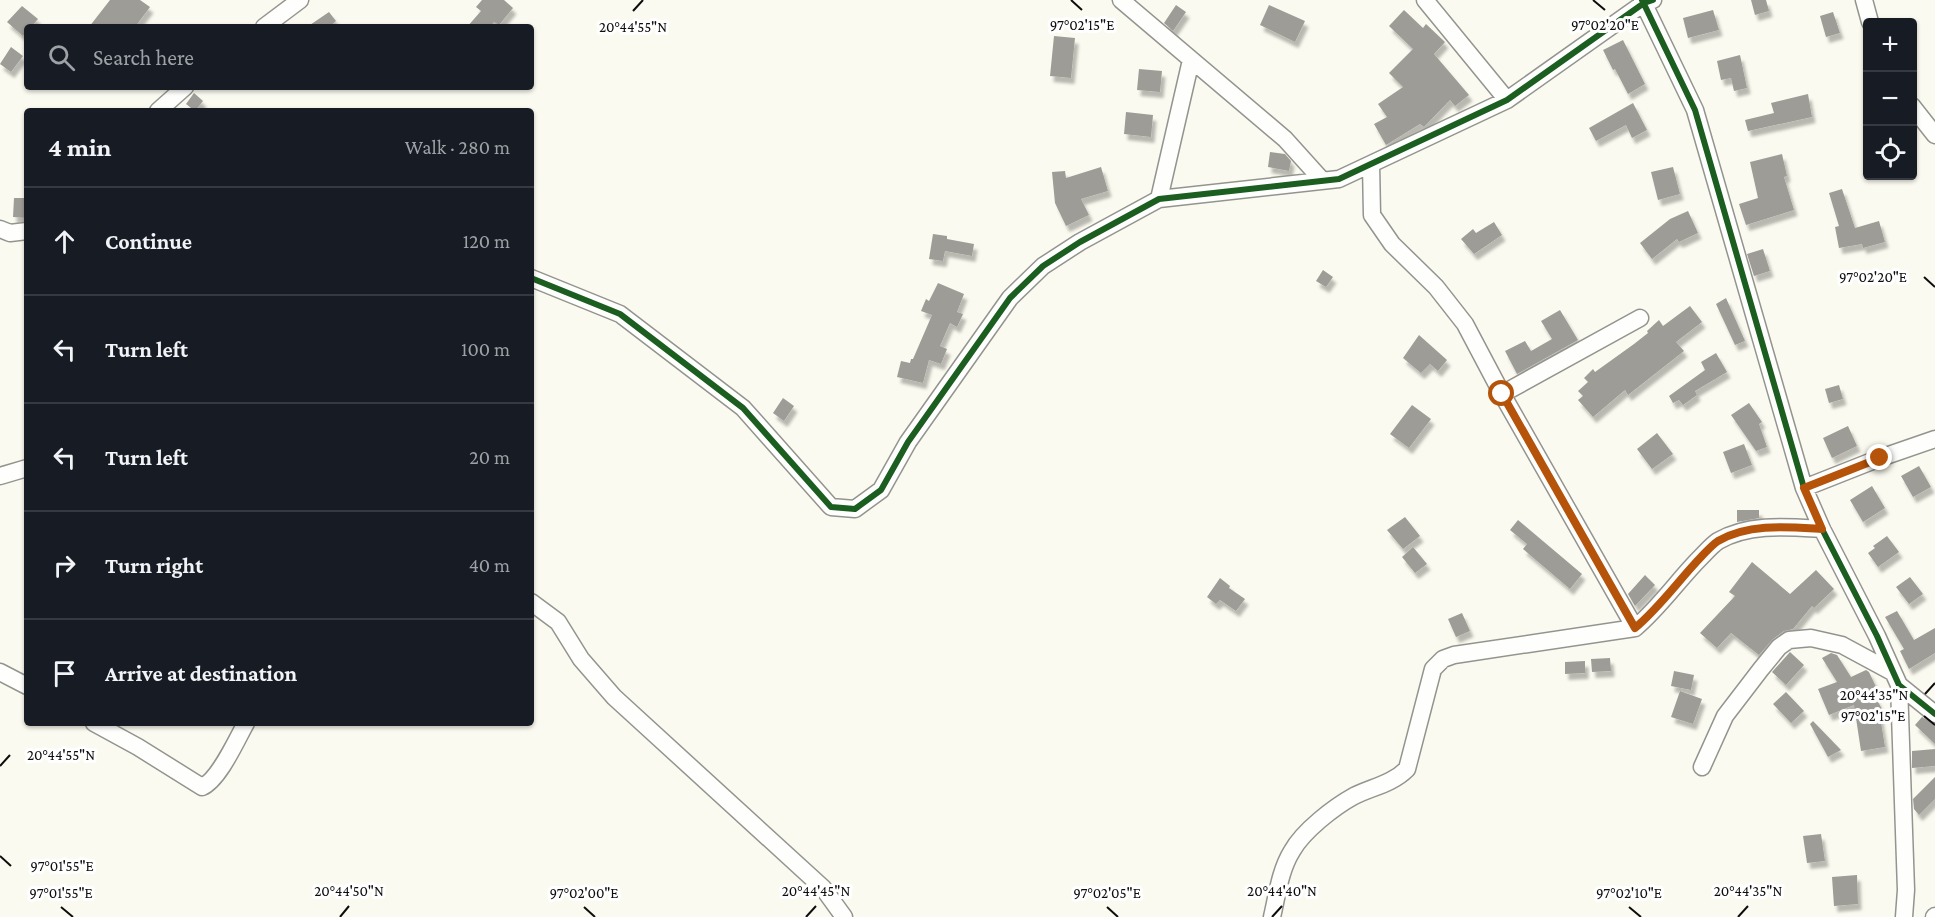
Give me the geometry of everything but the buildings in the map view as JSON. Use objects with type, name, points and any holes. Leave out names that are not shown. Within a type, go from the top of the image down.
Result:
[{"type":"street","points":[[268,24],[300,0]]},
{"type":"street","points":[[1121,0],[1285,139],[1322,180]]},
{"type":"street","points":[[1425,0],[1507,100]]},
{"type":"street","points":[[1864,0],[1869,18]]},
{"type":"street","points":[[534,279],[620,314],[743,408],[831,507],[855,509],[881,490],[908,442],[1010,298],[1043,266],[1080,242],[1159,199],[1338,179],[1507,100],[1646,1],[1695,110],[1804,488],[1822,529],[1877,636],[1895,678],[1906,890],[1904,917]]},
{"type":"street","points":[[1159,199],[1191,60]]},
{"type":"street","points":[[161,108],[182,90]]},
{"type":"street","points":[[1917,112],[1935,135]]},
{"type":"street","points":[[1371,164],[1372,215],[1392,244],[1436,288],[1465,324],[1502,394],[1635,628]]},
{"type":"street","points":[[3,233],[24,231]]},
{"type":"street","points":[[1502,394],[1640,318]]},
{"type":"street","points":[[1804,488],[1935,439]]},
{"type":"street","points":[[0,476],[24,469]]},
{"type":"street","points":[[1272,917],[1286,863],[1292,849],[1318,822],[1345,803],[1398,778],[1407,769],[1433,669],[1443,659],[1454,655],[1635,628],[1654,612],[1683,576],[1717,542],[1743,532],[1776,527],[1822,529]]},
{"type":"street","points":[[534,604],[558,622],[581,659],[614,697],[691,766],[725,801],[823,888],[844,917]]},
{"type":"street","points":[[1702,767],[1725,716],[1779,647],[1789,640],[1811,638],[1842,645],[1895,678],[1935,714]]},
{"type":"street","points":[[0,672],[24,684]]},
{"type":"street","points":[[100,726],[202,787],[207,785],[220,767],[244,726]]},
{"type":"cycle path","points":[[1642,0],[1695,110],[1804,488],[1899,685],[1935,714]]},
{"type":"cycle path","points":[[534,279],[620,314],[743,408],[831,507],[855,509],[881,490],[908,442],[1010,298],[1043,266],[1080,242],[1159,199],[1339,179],[1507,100],[1644,3],[1653,0]]},
{"type":"route","points":[[1502,394],[1635,628],[1654,612],[1683,576],[1717,542],[1743,532],[1776,527],[1822,529],[1804,488],[1880,458]]}]
